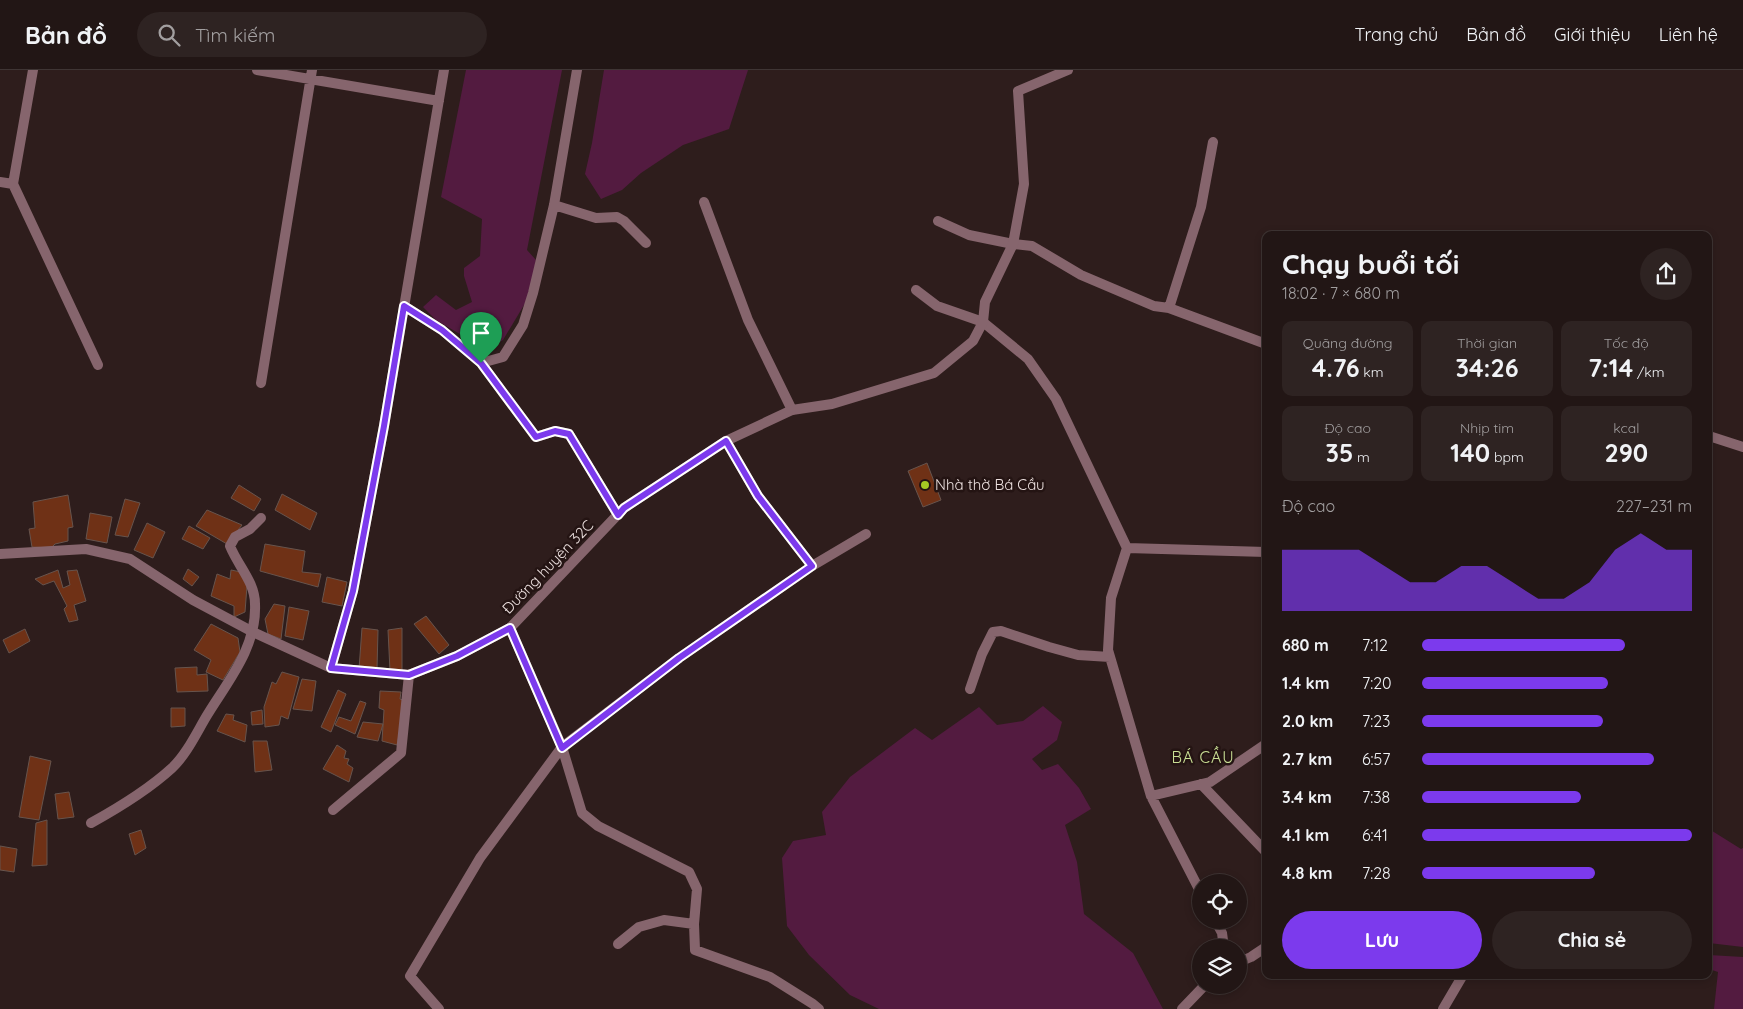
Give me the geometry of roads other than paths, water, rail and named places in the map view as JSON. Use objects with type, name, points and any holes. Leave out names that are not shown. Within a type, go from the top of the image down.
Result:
[{"type":"street","points":[[33,70],[13,184],[98,365]]},
{"type":"street","points":[[257,70],[312,75],[439,101]]},
{"type":"street","points":[[331,668],[353,591],[384,426],[444,70]]},
{"type":"street","points":[[481,363],[503,357],[523,325],[554,205],[577,70]]},
{"type":"street","name":"Đường huyện 32C","points":[[0,554],[86,549],[130,559],[194,600],[253,632],[331,668],[409,675],[457,656],[510,628],[624,508],[726,441],[792,410],[832,404],[934,373],[973,341],[983,322],[985,302],[1013,244],[1024,184],[1018,91],[1068,70]]},
{"type":"street","points":[[260,383],[312,75]]},
{"type":"street","points":[[1169,308],[1201,207],[1213,142]]},
{"type":"street","points":[[0,182],[13,184]]},
{"type":"street","points":[[704,202],[748,320],[792,410]]},
{"type":"street","points":[[554,205],[596,218],[618,218],[624,221],[646,243]]},
{"type":"street","points":[[938,221],[969,235],[1032,246],[1081,275],[1154,306],[1169,308],[1262,343]]},
{"type":"street","points":[[916,290],[937,306],[983,322],[1028,359],[1056,399],[1127,548],[1111,598],[1108,650],[1151,796],[1192,876]]},
{"type":"street","points":[[404,306],[442,330],[481,363],[536,437],[555,431],[569,434],[618,515]]},
{"type":"street","points":[[1712,437],[1743,447]]},
{"type":"street","points":[[726,441],[758,496],[812,566]]},
{"type":"street","points":[[91,823],[134,798],[174,767],[241,661],[253,632],[256,605],[254,590],[230,546],[235,537],[250,529],[261,518]]},
{"type":"street","points":[[439,1009],[410,976],[480,858],[562,748],[679,658],[812,566],[866,534]]},
{"type":"street","points":[[1127,548],[1262,552]]},
{"type":"street","points":[[510,628],[562,748],[582,813],[598,826],[689,872],[698,889],[694,924],[695,950],[770,977],[819,1009]]},
{"type":"street","points":[[970,689],[982,654],[993,632],[1001,631],[1050,648],[1078,655],[1110,657]]},
{"type":"street","points":[[333,810],[401,753],[409,675]]},
{"type":"street","points":[[1151,796],[1210,782],[1262,747]]},
{"type":"street","points":[[1201,784],[1262,848]]},
{"type":"street","points":[[618,944],[639,927],[664,920],[694,924]]},
{"type":"street","points":[[1247,958],[1262,950]]},
{"type":"street","points":[[1443,1009],[1461,979]]},
{"type":"street","points":[[1182,1009],[1196,994]]},
{"type":"place","name":"Nhà thờ Bá Cầu","points":[[925,485]]},
{"type":"district","name":"BÁ CẦU","points":[[1203,757]]}]
